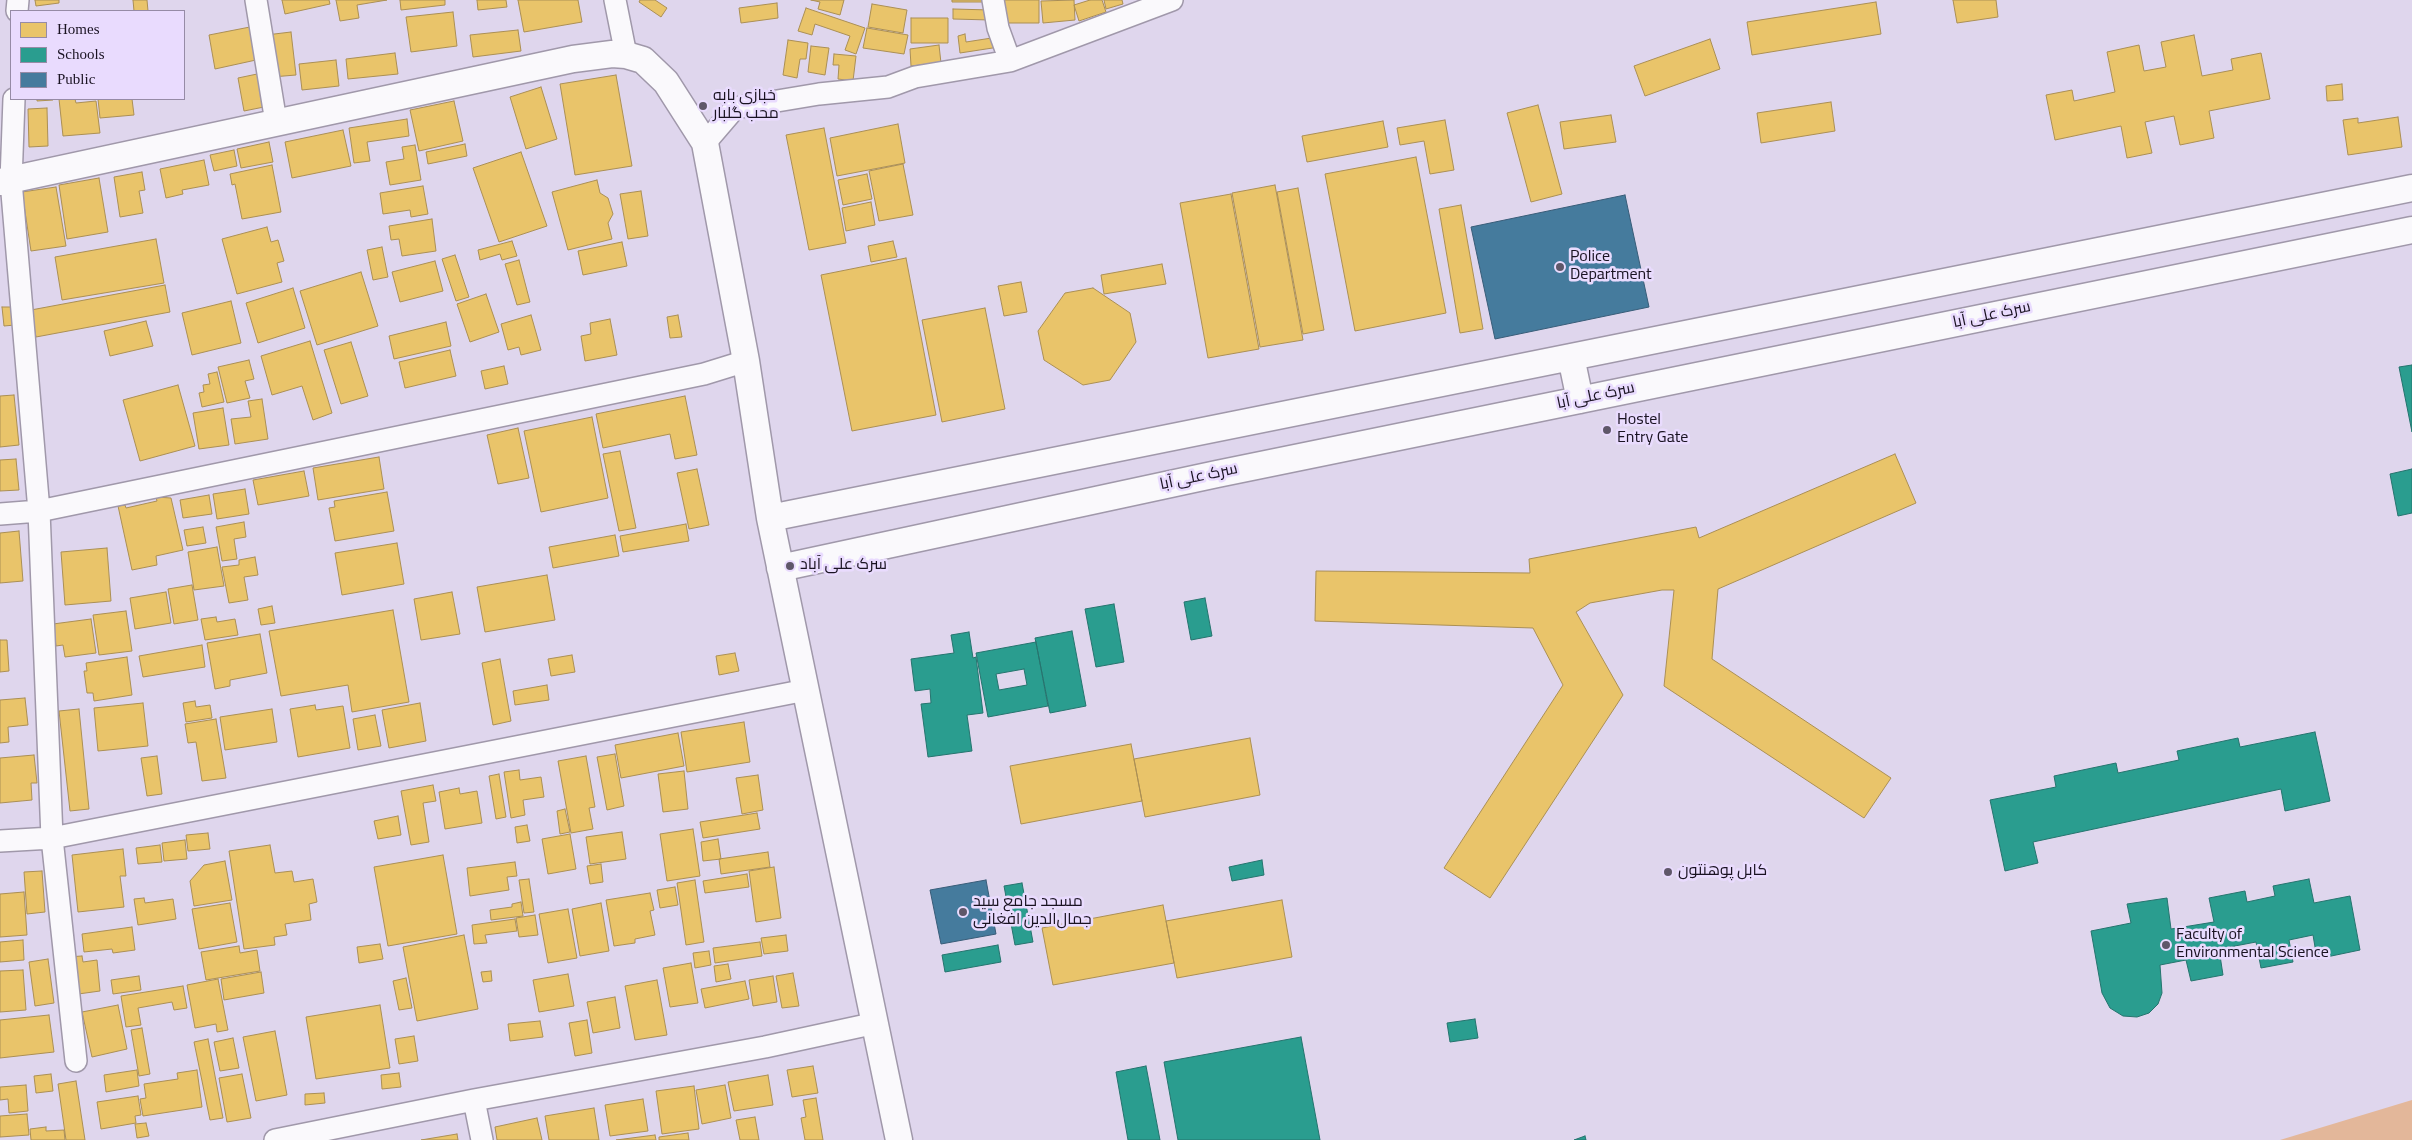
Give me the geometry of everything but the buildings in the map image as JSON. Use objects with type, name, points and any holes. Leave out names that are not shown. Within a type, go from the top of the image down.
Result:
[{"type":"street","points":[[256,0],[276,122]]},
{"type":"street","points":[[615,0],[626,55]]},
{"type":"street","points":[[993,0],[998,28],[1010,61]]},
{"type":"street","points":[[705,142],[735,108],[819,94],[888,87],[915,77],[1010,61],[1138,7],[1172,0]]},
{"type":"street","points":[[6,182],[573,59],[612,54],[626,55],[643,60],[666,82],[705,142],[746,361],[770,518],[899,1140]]},
{"type":"street","points":[[14,100],[6,182],[39,511],[52,838],[76,1061]]},
{"type":"street","points":[[770,518],[2412,188]]},
{"type":"street","name":"سرک علی آبا","points":[[780,568],[1580,400],[2412,230]]},
{"type":"street","points":[[1571,357],[1580,400]]},
{"type":"street","points":[[0,514],[39,511],[704,374],[746,361]]},
{"type":"street","points":[[0,841],[52,838],[806,690]]},
{"type":"street","points":[[275,1140],[474,1100],[765,1047],[876,1023]]},
{"type":"street","points":[[474,1100],[482,1140]]},
{"type":"shaded area","points":[[2412,1100],[2412,1140],[2280,1140]]},
{"type":"place","name":"خبازی بابه محب گلبار","points":[[703,106]]},
{"type":"place","name":"Police Department","points":[[1560,267]]},
{"type":"place","name":"Hostel Entry Gate","points":[[1607,430]]},
{"type":"place","name":"سرک علی آباد","points":[[790,566]]},
{"type":"place","name":"کابل پوهنتون","points":[[1668,872]]},
{"type":"place","name":"مسجد جامع سید جمال‌الدین افغانی","points":[[963,912]]},
{"type":"place","name":"Faculty of Environmental Science","points":[[2166,945]]}]
